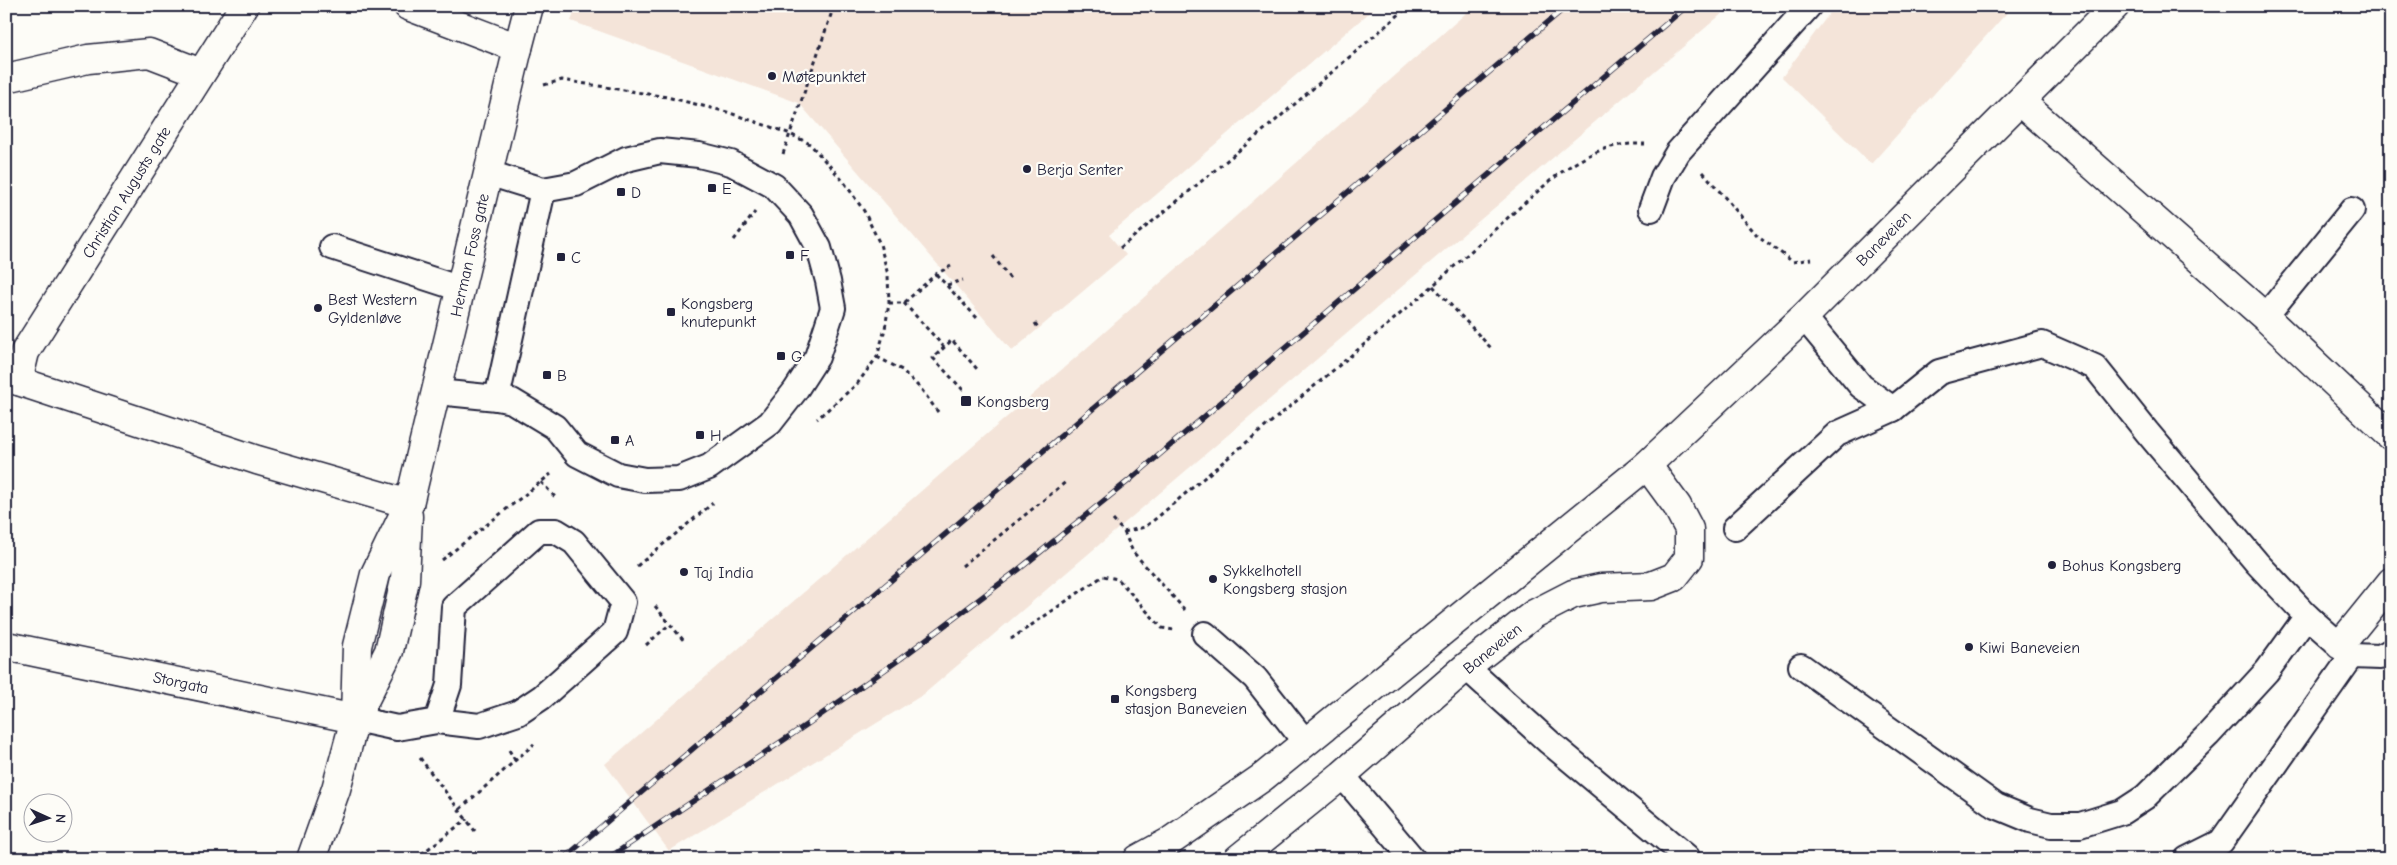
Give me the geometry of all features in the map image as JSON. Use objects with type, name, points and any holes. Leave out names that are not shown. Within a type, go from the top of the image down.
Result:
[{"type":"street","name":"Christian Augusts gate","points":[[244,6],[25,352],[12,379],[138,422],[409,504]]},
{"type":"street","points":[[408,6],[518,48]]},
{"type":"street","name":"Herman Foss gate","points":[[311,859],[336,789],[355,719],[357,646],[375,574],[409,504],[529,6]]},
{"type":"street","name":"Baneveien","points":[[1138,859],[1184,832],[1263,777],[1647,465],[1804,317],[2115,6]]},
{"type":"street","points":[[6,78],[88,59],[150,53],[201,73]]},
{"type":"street","points":[[2021,102],[2265,317],[2391,436]]},
{"type":"street","name":"Baneveien","points":[[1238,859],[1342,775],[1466,668],[1534,614],[1573,594],[1601,588],[1651,586],[1674,577],[1689,558],[1689,529],[1676,506],[1647,465]]},
{"type":"street","points":[[2346,651],[2391,582]]},
{"type":"street","name":"Storgata","points":[[6,646],[355,719]]},
{"type":"lane","points":[[1651,209],[1663,177],[1678,152],[1809,6]]},
{"type":"lane","points":[[437,392],[497,398],[519,405],[555,427],[577,454],[618,475],[645,480],[679,479],[709,467],[770,423],[795,391],[817,357],[833,308],[819,248],[801,215],[774,186],[731,163],[699,155],[660,151],[626,159],[576,184],[543,190],[488,173]]},
{"type":"lane","points":[[497,398],[543,190]]},
{"type":"lane","points":[[2265,317],[2352,210]]},
{"type":"lane","points":[[332,247],[461,289]]},
{"type":"lane","points":[[1804,317],[1862,386],[1893,409]]},
{"type":"lane","points":[[1735,528],[1837,434],[1893,409],[1939,372],[2042,344],[2095,367],[2257,563],[2307,616],[2346,651],[2380,657],[2391,651]]},
{"type":"lane","points":[[355,719],[397,728],[437,721],[479,726],[518,714],[542,697],[615,632],[623,602],[574,542],[556,531],[539,531],[454,607],[449,685],[437,721]]},
{"type":"lane","points":[[1801,666],[1996,806],[2030,820],[2051,825],[2080,825],[2122,812],[2145,797],[2169,775],[2267,671],[2307,616]]},
{"type":"lane","points":[[1205,634],[1255,678],[1306,743]]},
{"type":"lane","points":[[2187,859],[2221,842],[2346,651]]},
{"type":"lane","points":[[1466,668],[1549,742],[1687,857]]},
{"type":"lane","points":[[1342,775],[1412,859]]},
{"type":"path","points":[[734,240],[774,186],[788,133],[834,6]]},
{"type":"path","points":[[1120,248],[1275,121],[1409,6]]},
{"type":"path","points":[[536,88],[562,80],[666,97],[727,112],[788,133],[810,144],[844,182],[864,211],[880,244],[888,275],[889,303],[885,329],[877,357],[857,384],[814,421]]},
{"type":"path","points":[[993,256],[1011,280]]},
{"type":"path","points":[[889,303],[904,303],[936,274],[951,266]]},
{"type":"path","points":[[936,274],[978,319]]},
{"type":"path","points":[[947,284],[963,280]]},
{"type":"path","points":[[1433,286],[1491,348]]},
{"type":"path","points":[[1124,532],[1145,527],[1159,516],[1428,289]]},
{"type":"path","points":[[904,303],[944,348]]},
{"type":"path","points":[[1035,323],[1040,329]]},
{"type":"path","points":[[963,390],[933,358],[952,340],[977,369]]},
{"type":"path","points":[[877,357],[902,370],[938,412]]},
{"type":"path","points":[[962,566],[1066,481]]},
{"type":"path","points":[[541,482],[559,501]]},
{"type":"path","points":[[636,567],[719,498]]},
{"type":"path","points":[[1113,520],[1124,532],[1133,552],[1170,594]]},
{"type":"path","points":[[1011,639],[1103,576],[1118,579],[1162,628],[1205,634]]},
{"type":"path","points":[[397,728],[475,831]]},
{"type":"path","points":[[415,859],[467,818]]},
{"type":"shaded area","name":"Berja Senter","points":[[577,6],[1377,6],[1109,235],[1126,255],[1012,351],[799,103],[571,21]]},
{"type":"shaded area","points":[[1474,6],[1731,6],[924,694],[669,851],[605,764],[1081,353]]},
{"type":"shaded area","points":[[1835,6],[2013,6],[1871,164],[1782,77]]},
{"type":"railway","points":[[563,859],[1567,6]]},
{"type":"railway","points":[[607,859],[809,723],[900,659],[1018,570],[1132,478],[1687,6]]},
{"type":"place","name":"Møtepunktet","points":[[772,76]]},
{"type":"place","name":"Berja Senter","points":[[1027,169]]},
{"type":"place","name":"E","points":[[712,188]]},
{"type":"place","name":"D","points":[[621,192]]},
{"type":"place","name":"F","points":[[790,255]]},
{"type":"place","name":"C","points":[[561,257]]},
{"type":"place","name":"Best Western Gyldenløve","points":[[318,308]]},
{"type":"place","name":"Kongsberg knutepunkt","points":[[671,312]]},
{"type":"place","name":"G","points":[[781,356]]},
{"type":"place","name":"B","points":[[547,375]]},
{"type":"place","name":"Kongsberg","points":[[966,401]]},
{"type":"place","name":"H","points":[[700,435]]},
{"type":"place","name":"A","points":[[615,440]]},
{"type":"place","name":"Bohus Kongsberg","points":[[2052,565]]},
{"type":"place","name":"Taj India","points":[[684,572]]},
{"type":"place","name":"Sykkelhotell Kongsberg stasjon","points":[[1213,579]]},
{"type":"place","name":"Kiwi Baneveien","points":[[1969,647]]},
{"type":"place","name":"Kongsberg stasjon Baneveien","points":[[1115,699]]}]
